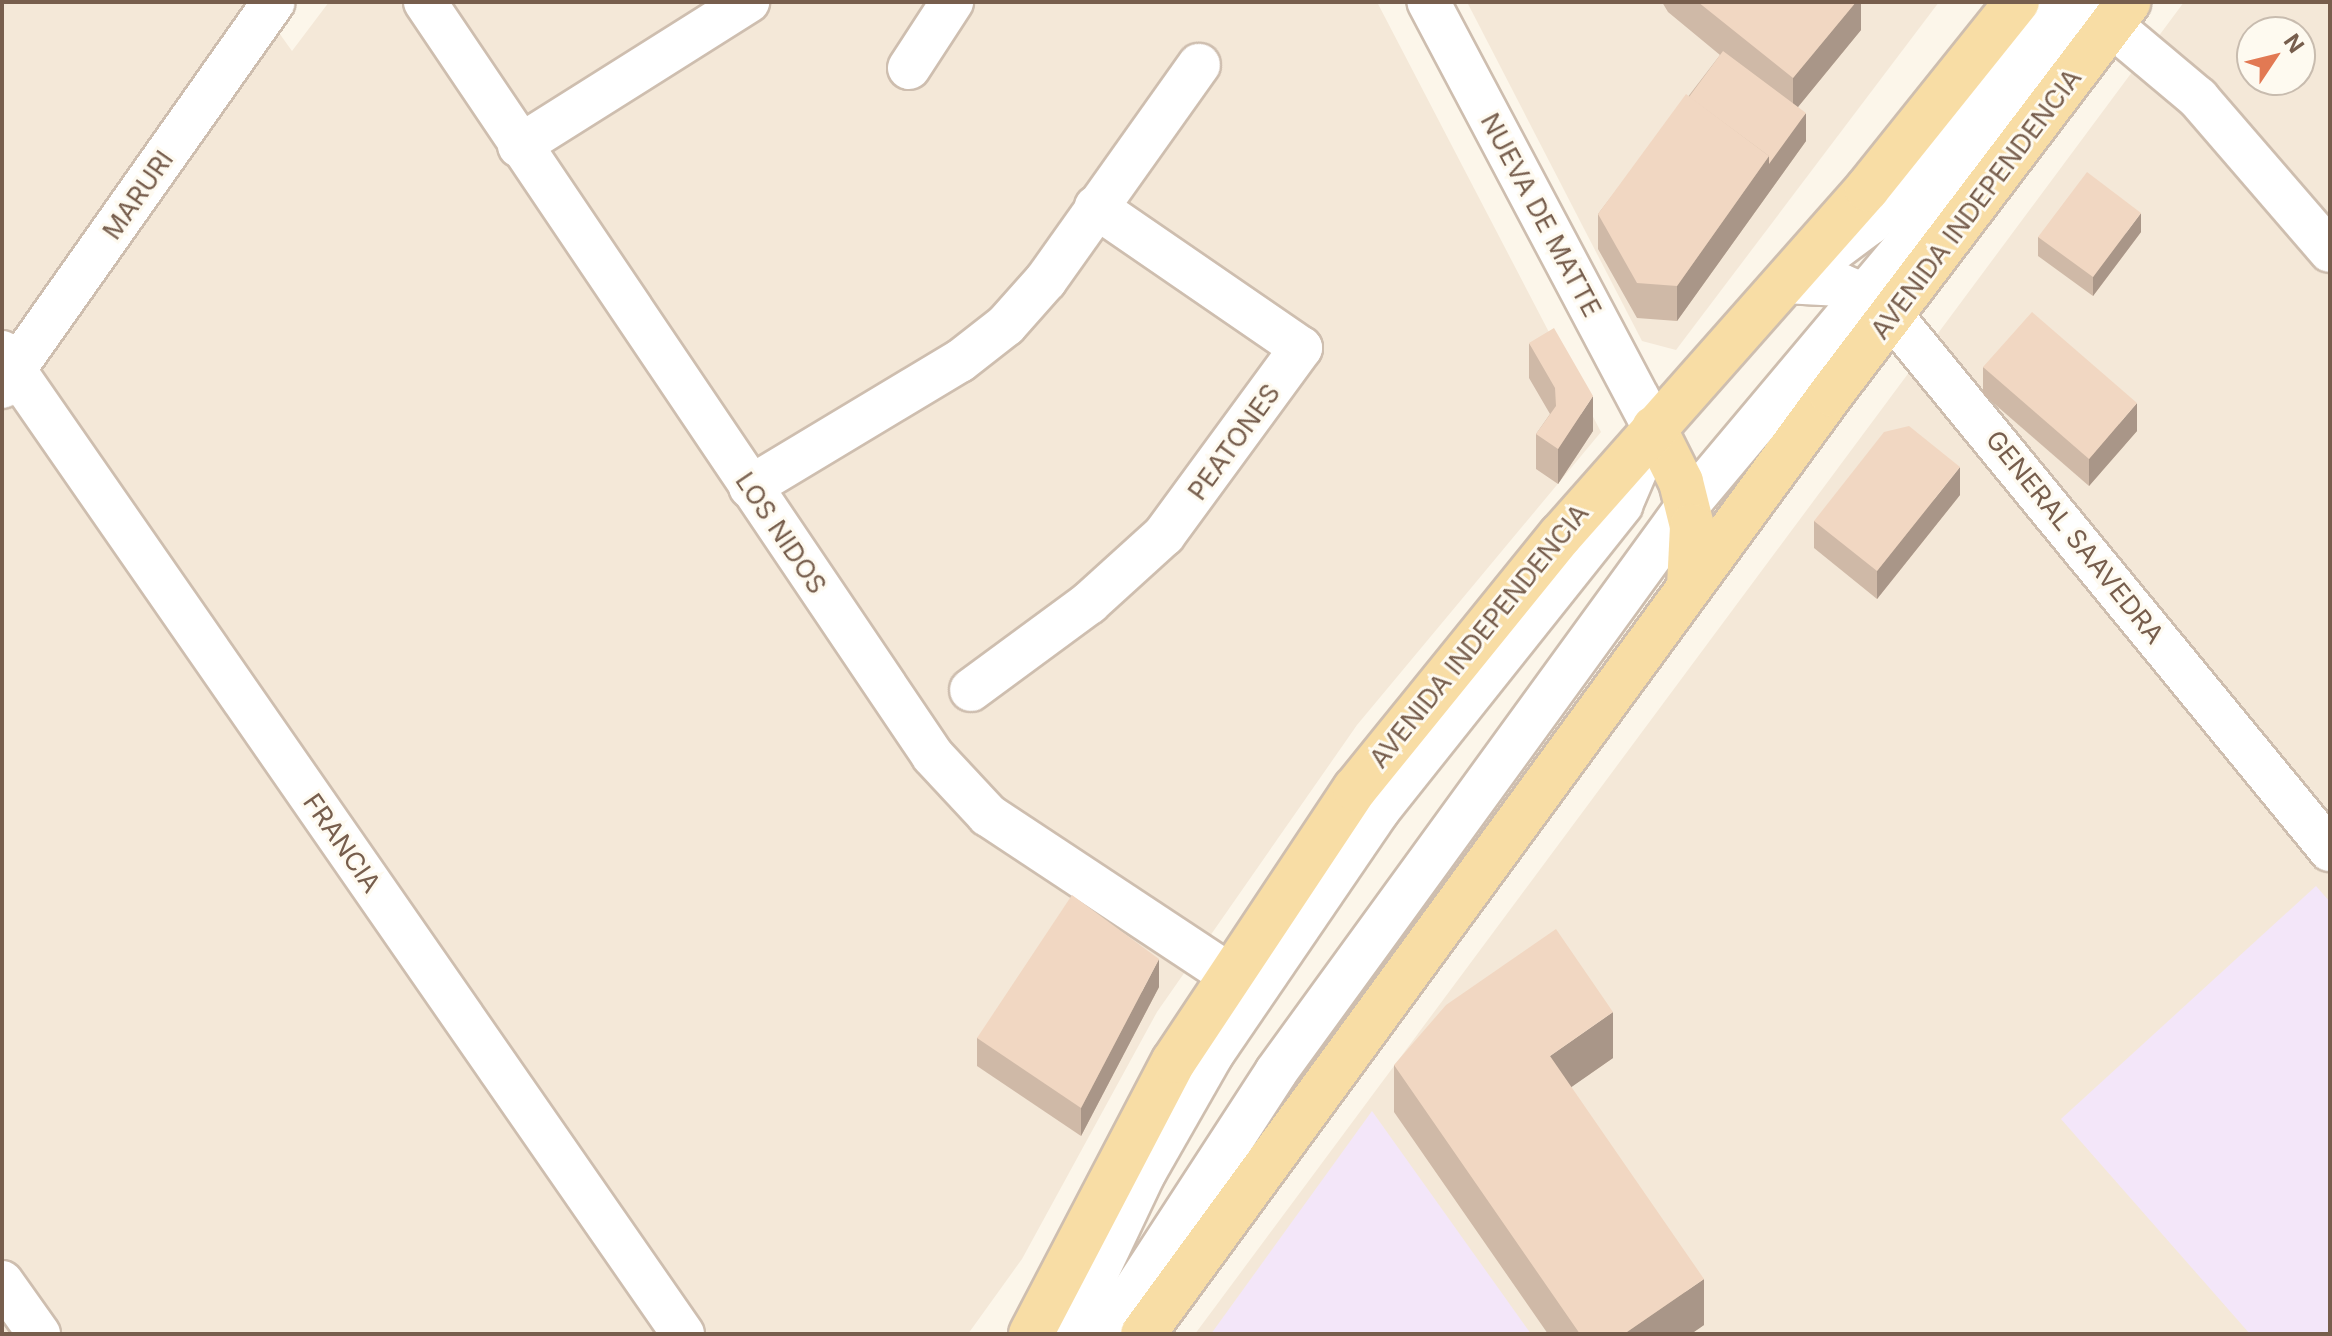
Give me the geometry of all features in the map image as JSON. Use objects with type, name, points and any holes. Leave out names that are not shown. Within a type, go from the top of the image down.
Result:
[{"type":"main road","name":"AVENIDA INDEPENDENCIA","points":[[1031,1334],[1174,1061],[1228,974],[1347,800],[1419,705],[1654,428],[1940,103],[2017,2]]},
{"type":"main road","name":"AVENIDA INDEPENDENCIA","points":[[1143,1334],[1689,587],[1879,306],[2110,10]]},
{"type":"main road","points":[[1654,428],[1688,505],[1694,547],[1689,587]]},
{"type":"street","name":"MARURI","points":[[6,370],[274,2]]},
{"type":"street","name":"LOS NIDOS","points":[[425,2],[914,732],[988,815],[1228,974]]},
{"type":"street","points":[[519,146],[748,2]]},
{"type":"street","points":[[909,68],[952,2]]},
{"type":"street","name":"NUEVA DE MATTE","points":[[1428,2],[1654,428]]},
{"type":"street","points":[[1785,282],[1844,245],[1905,186],[2052,2]]},
{"type":"street","points":[[2110,10],[2198,98],[2330,251]]},
{"type":"street","points":[[750,487],[987,342],[1046,280],[1199,65]]},
{"type":"street","name":"PEATONES","points":[[971,690],[1089,603],[1164,535],[1301,348],[1096,207]]},
{"type":"street","points":[[1106,1334],[1276,1072],[1688,505],[1879,306],[1823,281],[1785,282]]},
{"type":"street","name":"GENERAL SAAVEDRA","points":[[1879,306],[2330,850]]},
{"type":"street","name":"FRANCIA","points":[[6,370],[683,1334]]},
{"type":"street","points":[[1068,1334],[1145,1172],[1213,1053],[1378,811],[1621,505],[1654,428]]},
{"type":"street","points":[[1139,1285],[1339,1064]]},
{"type":"street","points":[[2,1282],[39,1334]]},
{"type":"shaded area","points":[[2,2],[257,2],[292,51],[329,2],[1377,2],[1601,432],[1357,725],[1157,1012],[1022,1259],[968,1334],[2,1334]]},
{"type":"shaded area","points":[[1467,2],[1939,2],[1676,350],[1642,341]]},
{"type":"shaded area","points":[[2184,2],[2330,2],[2330,1334],[1195,1334]]},
{"type":"shaded area","points":[[2316,886],[2330,902],[2330,1334],[2250,1334],[2061,1119]]},
{"type":"shaded area","points":[[1372,1111],[1531,1334],[1211,1334]]},
{"type":"building","points":[[1698,2],[1856,2],[1793,78]]},
{"type":"building","points":[[1723,51],[1806,113],[1769,164],[1769,156],[1689,97]]},
{"type":"building","points":[[1686,94],[1769,156],[1677,286],[1637,283],[1598,214]]},
{"type":"building","points":[[2087,172],[2141,213],[2093,277],[2038,237]]},
{"type":"building","points":[[2032,312],[2137,403],[2089,459],[1983,367]]},
{"type":"building","points":[[1554,328],[1593,396],[1558,449],[1536,434],[1556,406],[1555,388],[1529,343]]},
{"type":"building","points":[[1909,426],[1960,467],[1877,571],[1814,521],[1884,432]]},
{"type":"building","points":[[1072,895],[1159,959],[1081,1108],[977,1038]]},
{"type":"building","points":[[1556,929],[1613,1012],[1550,1056],[1704,1279],[1624,1334],[1580,1334],[1394,1065],[1446,1005]]}]
